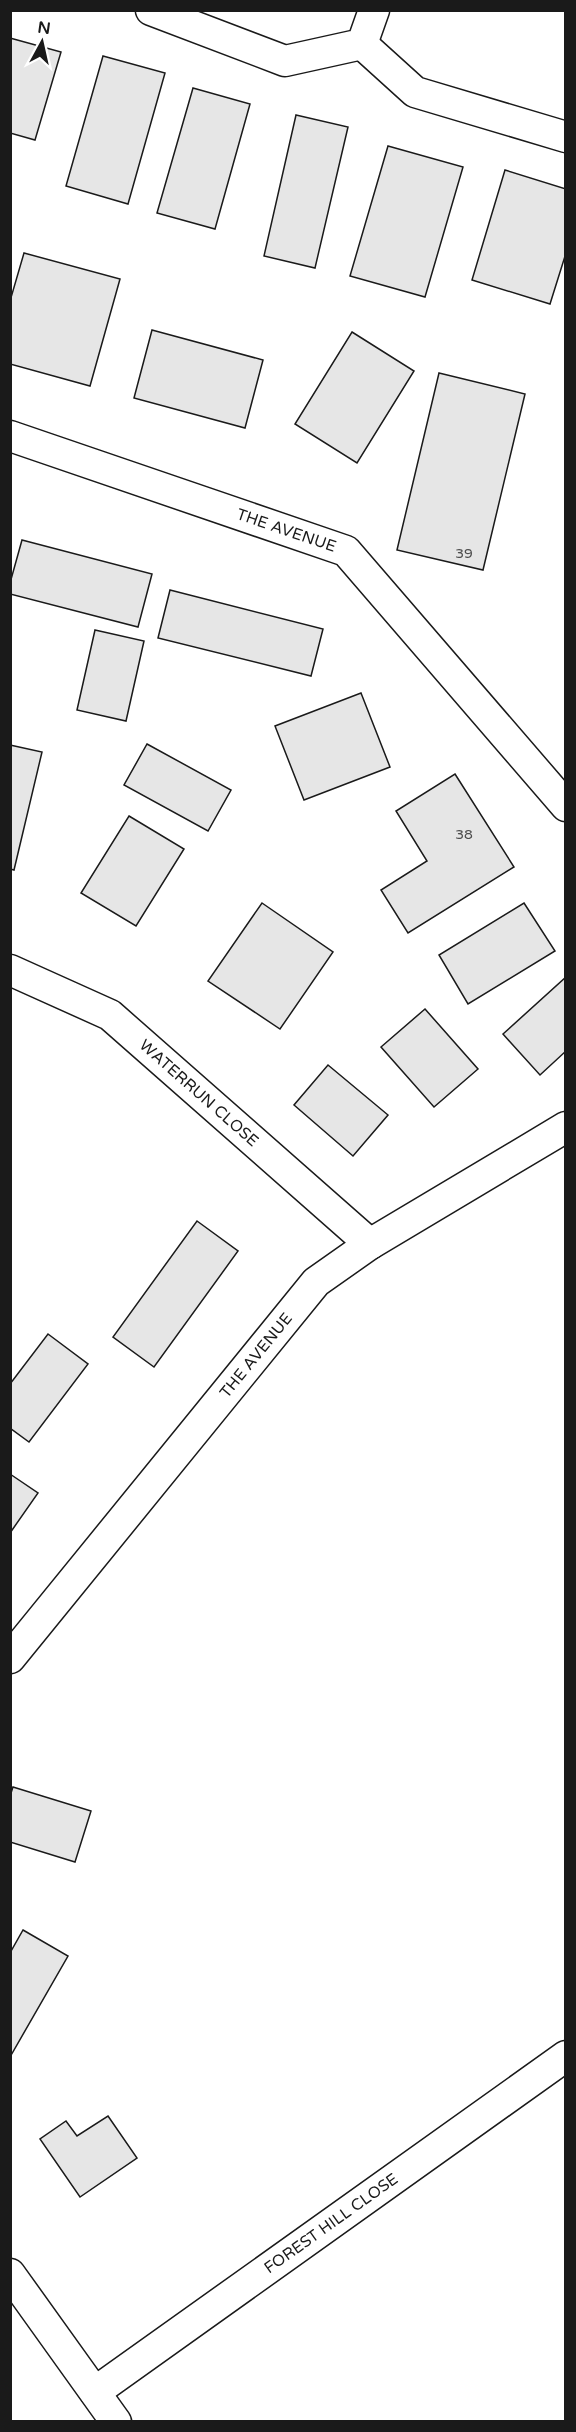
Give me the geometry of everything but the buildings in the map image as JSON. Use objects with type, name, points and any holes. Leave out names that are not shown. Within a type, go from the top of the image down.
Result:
[{"type":"street","points":[[151,10],[285,61],[362,44]]},
{"type":"street","points":[[362,44],[374,10]]},
{"type":"street","points":[[362,44],[415,92],[566,137]]},
{"type":"street","name":"THE AVENUE","points":[[10,436],[346,551],[562,795]]},
{"type":"street","name":"WATERRUN CLOSE","points":[[10,970],[110,1015],[370,1244]]},
{"type":"street","name":"THE AVENUE","points":[[10,1658],[316,1282],[370,1244],[566,1127]]},
{"type":"street","name":"FOREST HILL CLOSE","points":[[95,2392],[564,2060]]},
{"type":"street","points":[[10,2274],[116,2421]]}]
